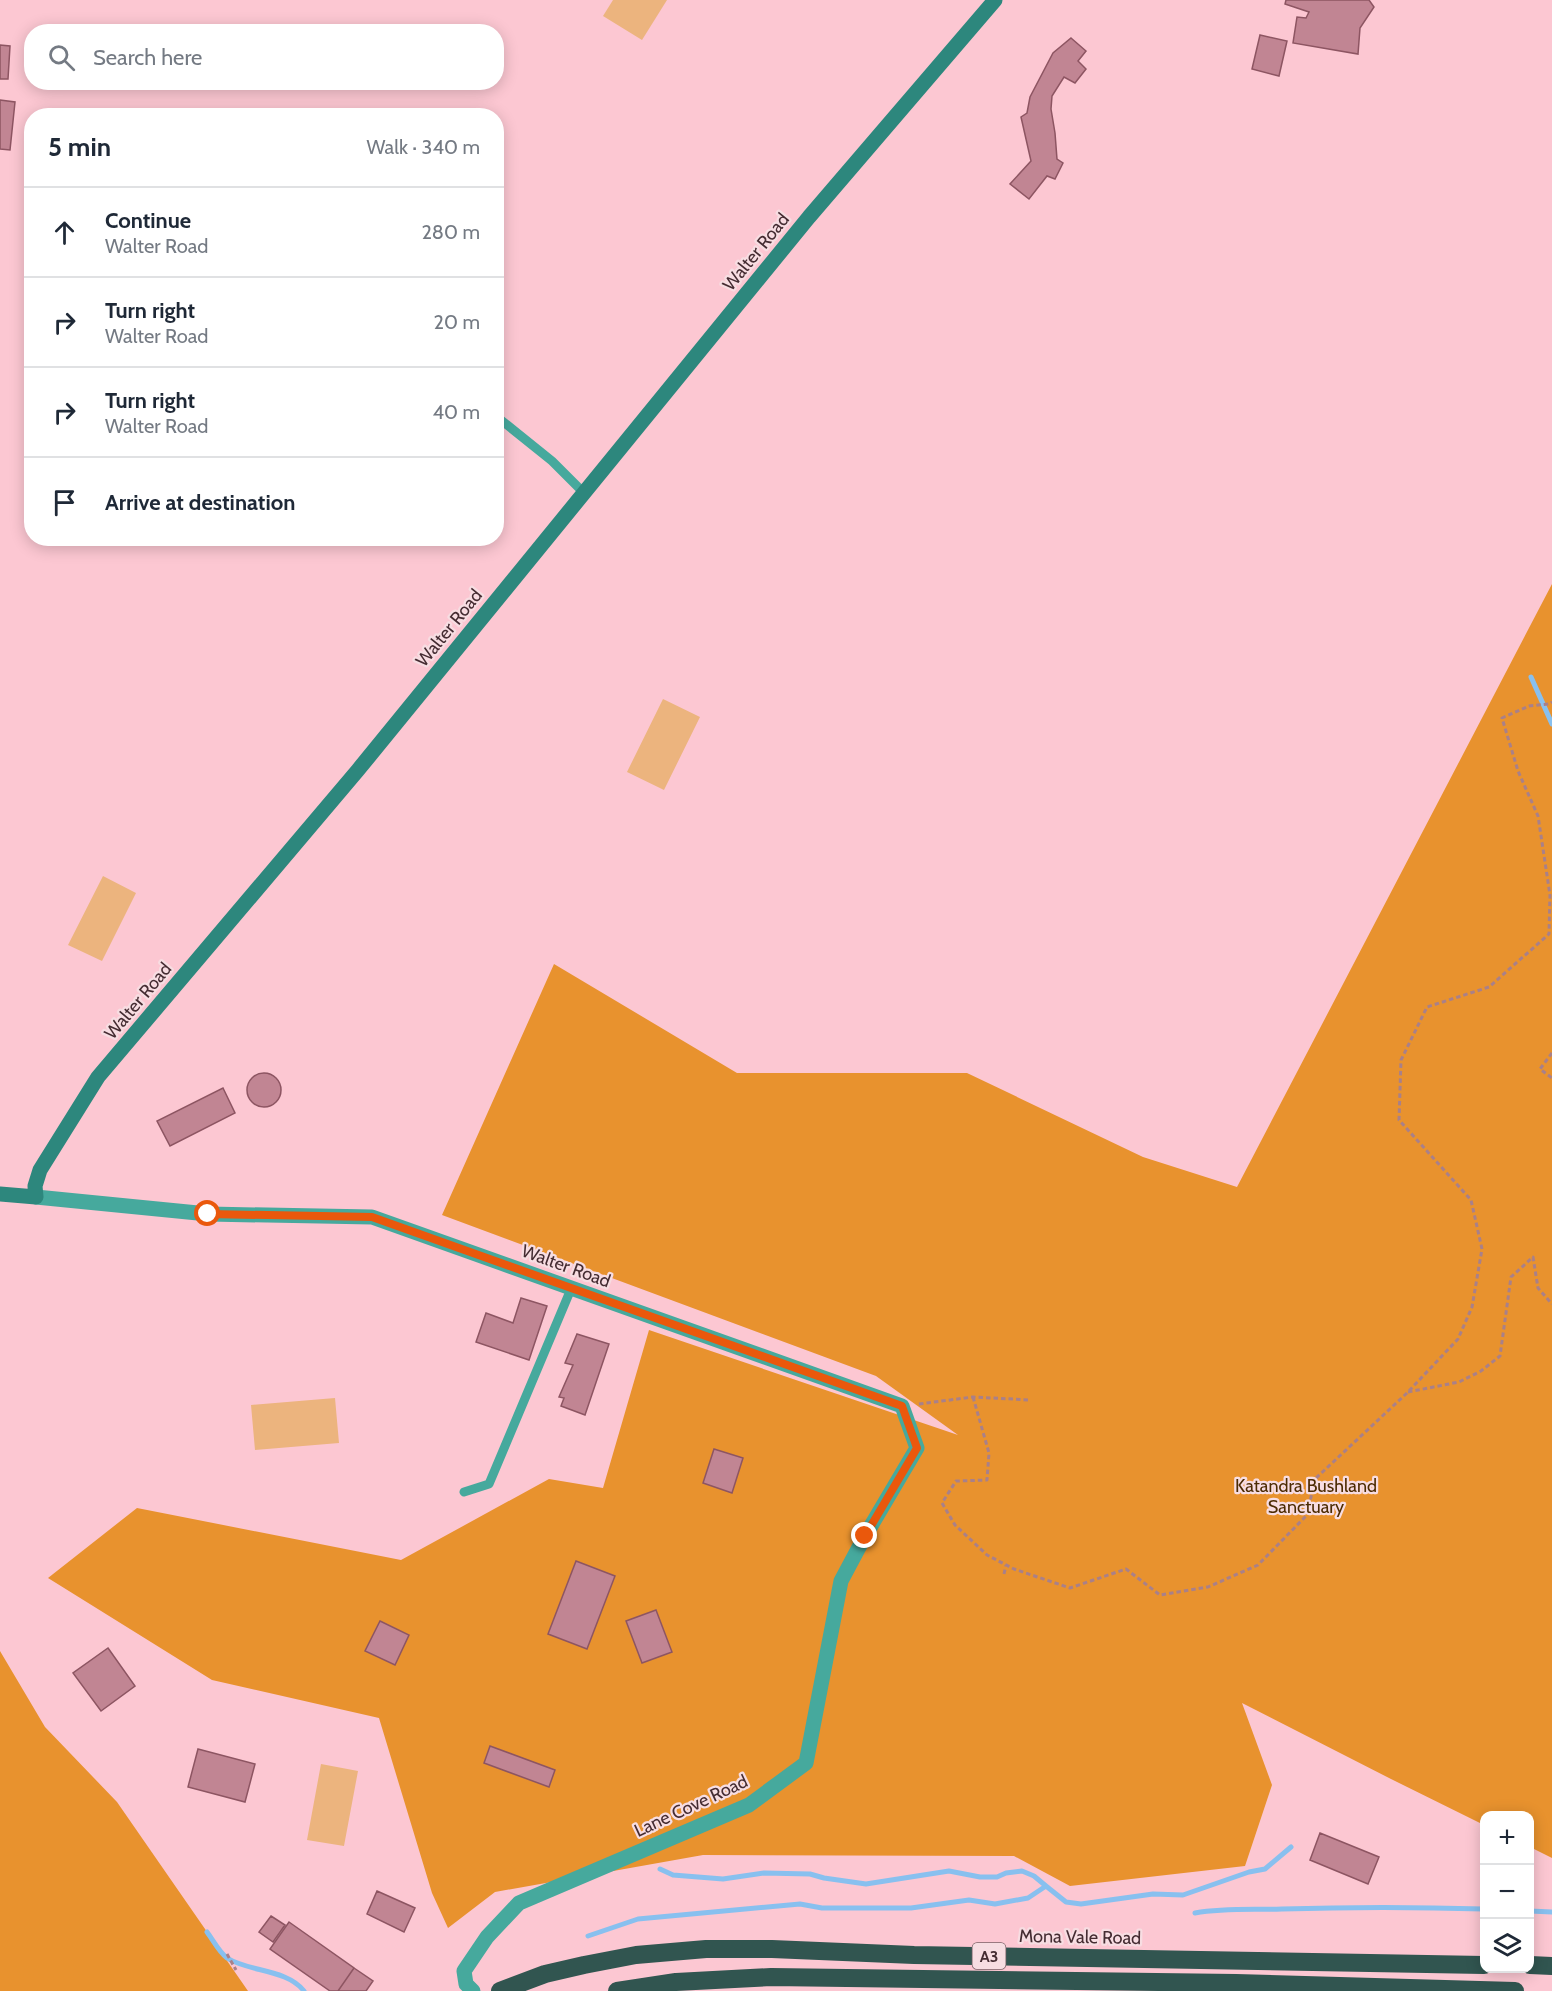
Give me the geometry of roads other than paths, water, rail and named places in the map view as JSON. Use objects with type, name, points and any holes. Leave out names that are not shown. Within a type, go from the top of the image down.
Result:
[{"type":"highway","name":"Mona Vale Road","points":[[500,1991],[545,1974],[584,1965],[636,1955],[706,1949],[1480,1965]]},
{"type":"highway","points":[[1534,1965],[1552,1966]]},
{"type":"highway","name":"A3","points":[[617,1991],[676,1982],[771,1977],[1236,1983],[1515,1991]]},
{"type":"street","name":"Walter Road","points":[[842,1581],[865,1536],[917,1448],[902,1406],[372,1217],[208,1214],[36,1197],[35,1186],[40,1170],[98,1077],[358,770],[810,217],[995,0]]},
{"type":"street","points":[[0,1194],[36,1197]]},
{"type":"street","name":"Lane Cove Road","points":[[473,1991],[465,1984],[464,1971],[487,1936],[519,1903],[749,1805],[806,1762],[842,1581]]},
{"type":"lane","points":[[504,422],[552,461],[584,493]]},
{"type":"lane","points":[[464,1492],[489,1484],[571,1289]]},
{"type":"waterway","points":[[1531,677],[1552,724]]},
{"type":"waterway","points":[[588,1936],[638,1919],[800,1904],[822,1908],[911,1908],[969,1900],[995,1904],[1028,1898],[1046,1886],[1066,1902],[1081,1904],[1153,1894],[1183,1895],[1249,1872],[1265,1869],[1291,1847]]},
{"type":"waterway","points":[[660,1869],[673,1875],[723,1879],[764,1873],[810,1874],[866,1884],[949,1871],[980,1877],[997,1877],[1022,1871],[1034,1876],[1046,1886]]},
{"type":"waterway","points":[[1195,1913],[1332,1908],[1480,1909]]},
{"type":"waterway","points":[[1534,1911],[1552,1912]]},
{"type":"waterway","points":[[207,1932],[227,1958],[288,1979],[304,1991]]},
{"type":"park label","name":"Katandra Bushland Sanctuary","points":[[1306,1496]]}]
